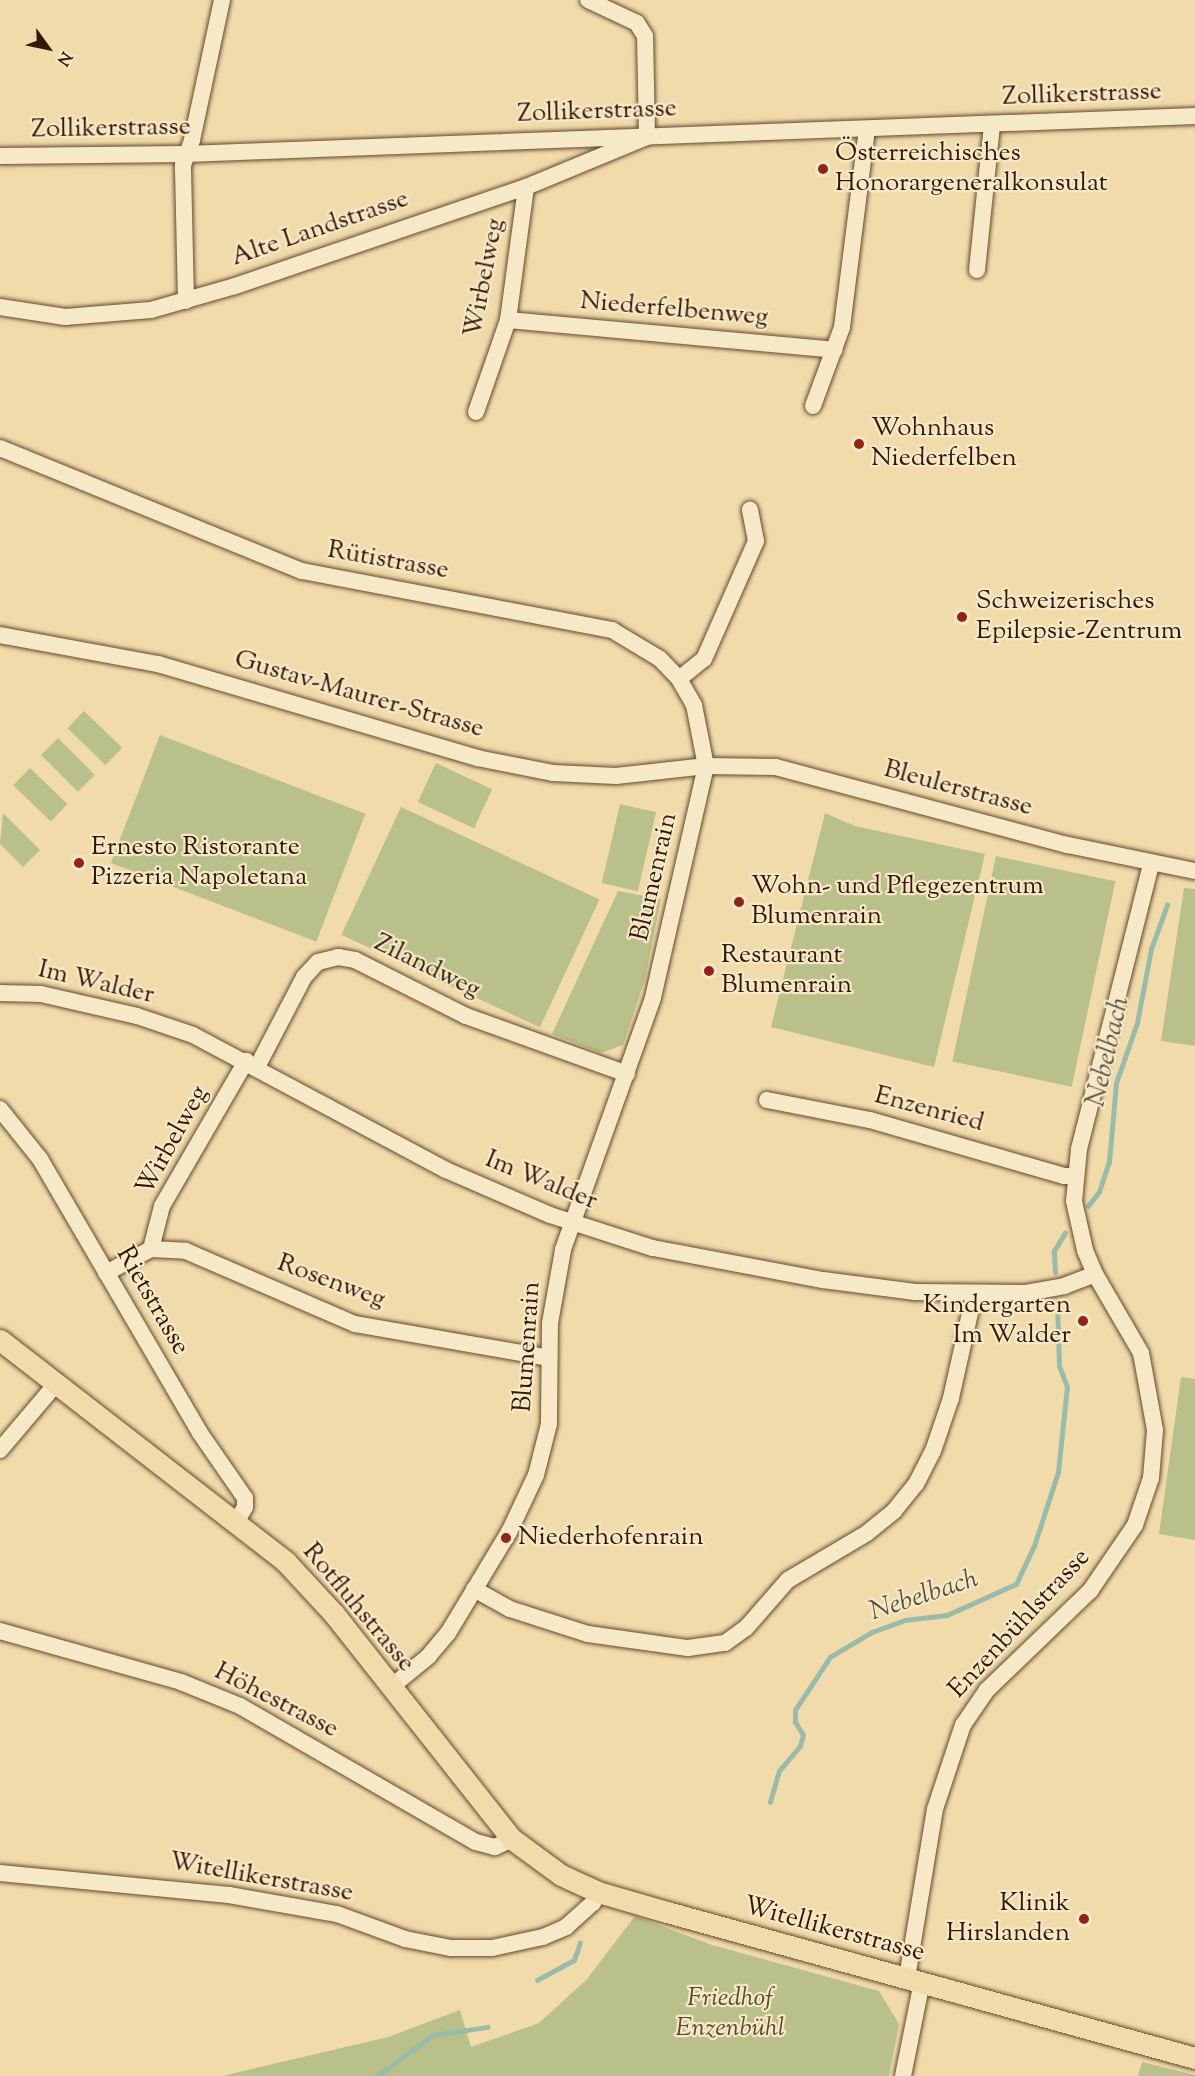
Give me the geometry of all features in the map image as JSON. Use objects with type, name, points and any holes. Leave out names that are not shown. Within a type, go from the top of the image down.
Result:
[{"type":"main road","name":"Rotfluhstrasse","points":[[0,1340],[237,1521],[320,1597],[512,1839],[561,1875]]},
{"type":"main road","name":"Witellikerstrasse","points":[[561,1875],[598,1892],[1195,2058]]},
{"type":"street","points":[[186,301],[183,165],[222,0]]},
{"type":"street","points":[[588,0],[637,23],[645,36],[647,137]]},
{"type":"street","name":"Zollikerstrasse","points":[[0,156],[186,154],[1195,116]]},
{"type":"street","points":[[977,270],[992,124]]},
{"type":"street","points":[[813,406],[842,327],[867,130]]},
{"type":"street","name":"Alte Landstrasse","points":[[0,307],[65,317],[152,310],[186,301],[525,187],[647,137]]},
{"type":"street","name":"Wirbelweg","points":[[476,412],[508,320],[525,187]]},
{"type":"street","name":"Niederfelbenweg","points":[[508,320],[835,350]]},
{"type":"street","name":"Rütistrasse","points":[[0,448],[302,571],[612,630],[660,659],[679,679],[694,705],[706,766]]},
{"type":"street","points":[[679,679],[704,659],[756,541],[750,510]]},
{"type":"street","name":"Gustav-Maurer-Strasse","points":[[0,635],[158,664],[477,758],[553,773],[616,776],[706,766]]},
{"type":"street","name":"Bleulerstrasse","points":[[706,766],[776,767],[804,773],[961,817],[1151,864],[1195,871]]},
{"type":"street","name":"Blumenrain","points":[[391,1687],[436,1648],[520,1513],[536,1475],[549,1424],[549,1358],[554,1293],[572,1222],[653,998],[706,766]]},
{"type":"street","name":"Enzenbühlstrasse","points":[[903,2076],[935,1809],[963,1725],[987,1690],[1090,1592],[1135,1525],[1151,1478],[1155,1430],[1141,1353],[1095,1274],[1080,1232],[1075,1176],[1151,864]]},
{"type":"street","name":"Zilandweg","points":[[252,1064],[304,977],[318,963],[338,957],[355,960],[466,1016],[627,1074]]},
{"type":"street","name":"Im Walder","points":[[2,987],[137,1016],[194,1035],[437,1165],[572,1222],[653,1248],[823,1280],[974,1295],[1040,1291],[1095,1274]]},
{"type":"street","name":"Wirbelweg","points":[[151,1250],[162,1206],[252,1064]]},
{"type":"street","name":"Enzenried","points":[[767,1100],[870,1120],[1064,1176],[1075,1176]]},
{"type":"street","name":"Rietstrasse","points":[[0,1109],[40,1159],[200,1433],[245,1498],[245,1507],[237,1521]]},
{"type":"street","name":"Rosenweg","points":[[106,1272],[151,1250],[186,1251],[355,1324],[549,1358]]},
{"type":"street","points":[[474,1589],[510,1609],[588,1634],[688,1648],[725,1643],[746,1628],[788,1580],[867,1533],[894,1511],[916,1484],[933,1451],[951,1398],[974,1295]]},
{"type":"street","points":[[0,1450],[56,1384]]},
{"type":"street","name":"Höhestrasse","points":[[0,1631],[180,1682],[240,1706],[476,1842],[495,1847],[512,1839]]},
{"type":"street","name":"Witellikerstrasse","points":[[0,1873],[229,1895],[337,1914],[405,1939],[451,1948],[492,1948],[543,1936],[566,1927],[586,1911],[598,1892]]},
{"type":"green space","points":[[84,711],[122,748],[105,765],[67,728]]},
{"type":"green space","points":[[160,735],[365,814],[316,942],[111,863]]},
{"type":"green space","points":[[58,738],[95,775],[78,792],[41,755]]},
{"type":"green space","points":[[436,763],[492,789],[474,828],[418,802]]},
{"type":"green space","points":[[30,768],[67,804],[51,821],[13,785]]},
{"type":"green space","points":[[620,804],[656,812],[638,891],[602,883]]},
{"type":"green space","points":[[401,807],[599,900],[540,1027],[341,935]]},
{"type":"green space","points":[[3,813],[40,850],[23,867],[0,844]]},
{"type":"green space","points":[[825,813],[855,826],[985,854],[934,1067],[771,1027]]},
{"type":"green space","points":[[996,856],[1115,881],[1072,1087],[952,1061]]},
{"type":"green space","points":[[1184,888],[1195,889],[1195,1046],[1161,1041]]},
{"type":"green space","points":[[618,891],[661,899],[645,979],[623,1045],[601,1053],[552,1034]]},
{"type":"green space","points":[[1181,1377],[1195,1379],[1195,1540],[1159,1534]]},
{"type":"green space","name":"Friedhof Enzenbühl","points":[[635,1916],[712,1945],[879,1991],[899,2024],[889,2076],[222,2076],[388,2037],[460,2010],[471,2047],[539,2023],[587,1979]]},
{"type":"green space","points":[[1142,2062],[1195,2075],[1195,2076],[1138,2076]]},
{"type":"waterway","name":"Nebelbach","points":[[1088,1206],[1099,1192],[1109,1162],[1116,1083],[1137,1023],[1151,949],[1167,905]]},
{"type":"waterway","name":"Nebelbach","points":[[1055,1273],[1054,1251],[1065,1233]]},
{"type":"waterway","name":"Nebelbach","points":[[770,1802],[779,1771],[800,1746],[803,1735],[795,1722],[795,1710],[830,1657],[872,1632],[905,1620],[947,1615],[1016,1584],[1034,1546],[1058,1472],[1067,1387],[1059,1366],[1057,1302]]},
{"type":"waterway","name":"Nebelbach","points":[[537,1980],[574,1960],[580,1943]]},
{"type":"waterway","name":"Nebelbach","points":[[377,2076],[433,2035],[487,2027]]},
{"type":"place","name":"Österreichisches Honorargeneralkonsulat","points":[[823,169]]},
{"type":"place","name":"Wohnhaus Niederfelben","points":[[859,444]]},
{"type":"place","name":"Schweizerisches Epilepsie-Zentrum","points":[[962,617]]},
{"type":"place","name":"Ernesto Ristorante Pizzeria Napoletana","points":[[79,863]]},
{"type":"place","name":"Wohn- und Pflegezentrum Blumenrain","points":[[739,902]]},
{"type":"place","name":"Restaurant Blumenrain","points":[[709,971]]},
{"type":"place","name":"Kindergarten Im Walder","points":[[1083,1321]]},
{"type":"place","name":"Niederhofenrain","points":[[506,1538]]},
{"type":"place","name":"Klinik Hirslanden","points":[[1084,1919]]}]
